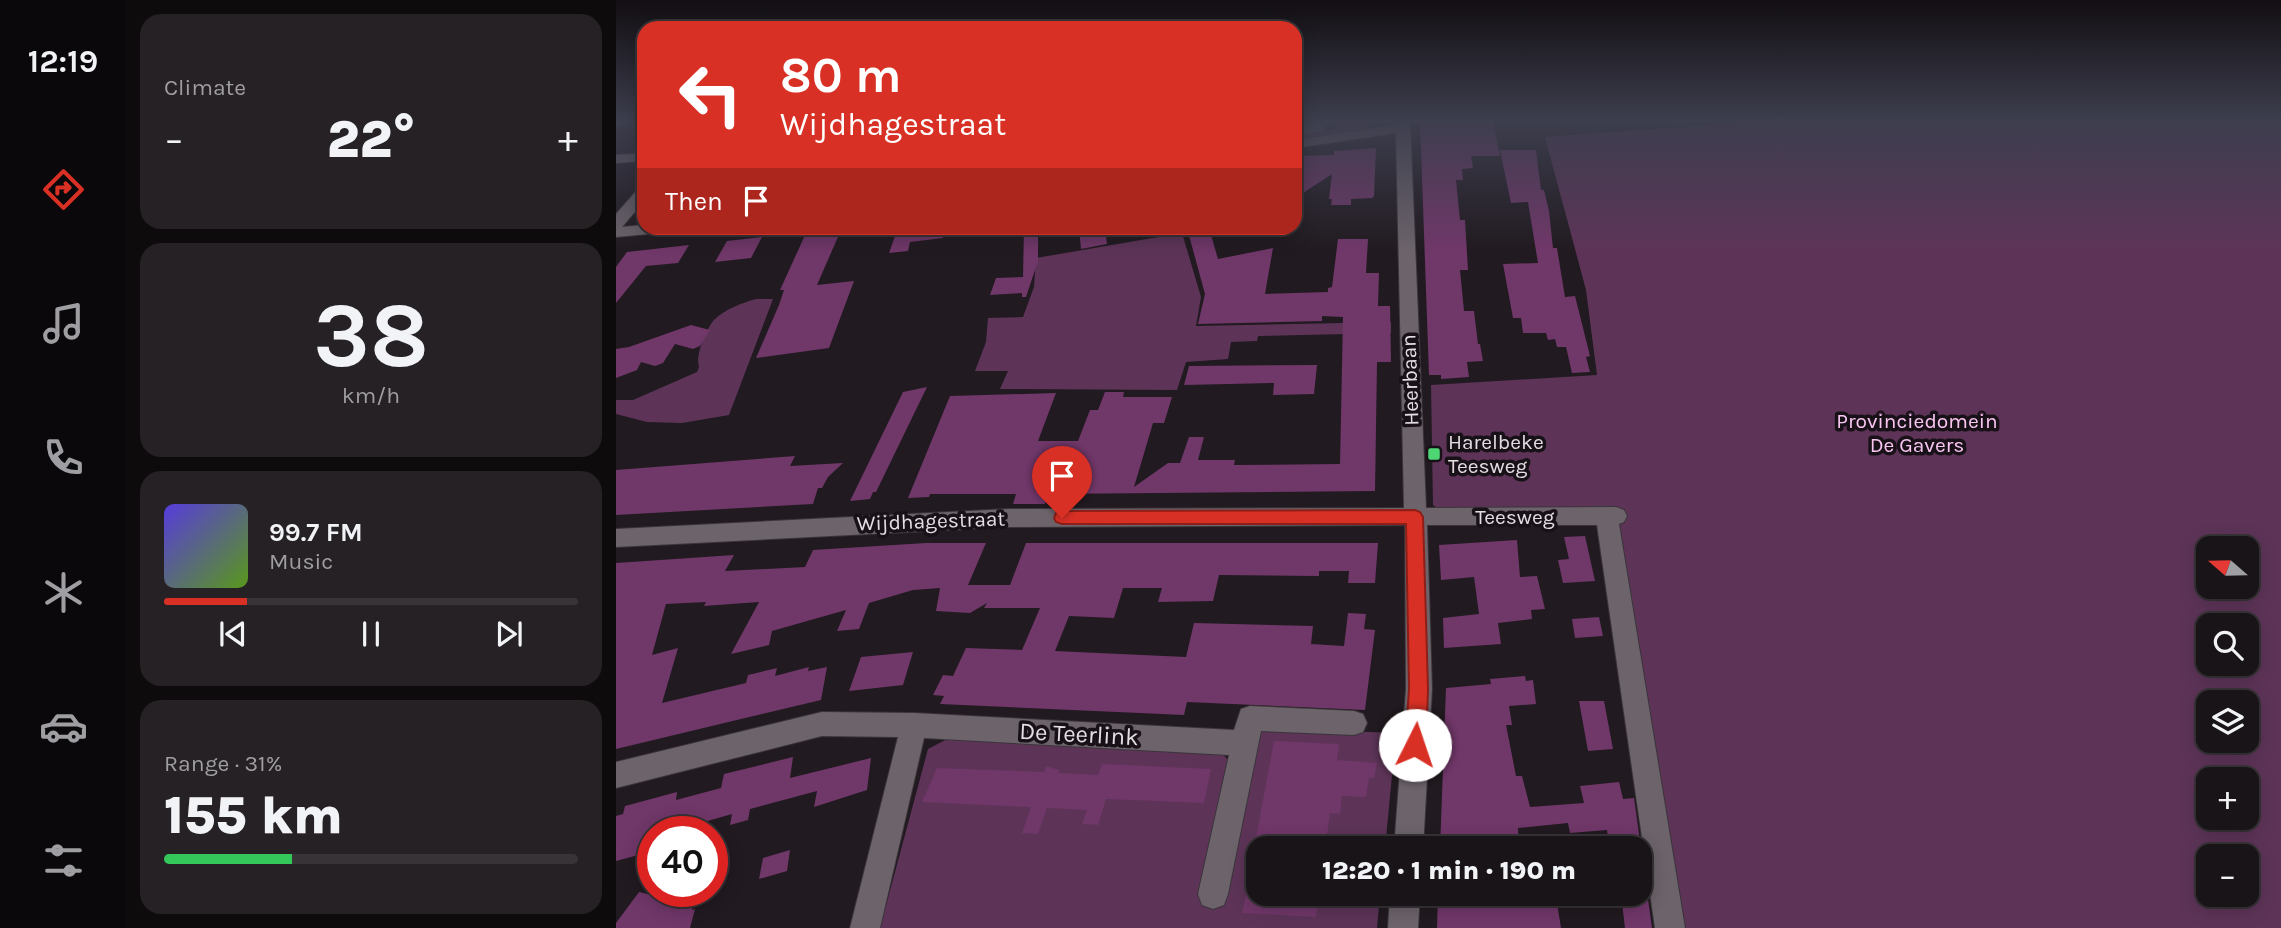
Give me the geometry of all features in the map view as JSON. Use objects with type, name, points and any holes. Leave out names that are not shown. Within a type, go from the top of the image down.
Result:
[{"type":"street","name":"Heerbaan","points":[[1404,164],[1419,689],[1409,836]]},
{"type":"street","points":[[616,224],[637,199]]},
{"type":"street","points":[[616,232],[637,230]]},
{"type":"street","name":"Teesweg","points":[[1415,517],[1611,517],[1670,928]]},
{"type":"street","name":"Wijdhagestraat","points":[[616,538],[1008,518],[1415,517]]},
{"type":"street","points":[[1213,894],[1250,718],[1354,723]]},
{"type":"street","name":"De Teerlink","points":[[616,775],[803,727],[842,723],[1245,743]]},
{"type":"street","points":[[865,928],[914,725]]},
{"type":"street","points":[[1403,928],[1404,906]]},
{"type":"green space","name":"Provinciedomein De Gavers","points":[[1552,164],[2281,164],[2281,928],[1677,928],[1616,521],[1440,511],[1433,505],[1431,385],[1597,375],[1586,290]]},
{"type":"green space","points":[[1183,235],[1201,297],[1196,326],[1391,322],[1391,333],[1258,336],[1257,341],[1231,342],[1228,359],[1186,362],[1177,390],[1000,389],[1008,371],[975,371],[986,342],[988,318],[1023,317],[1034,287],[1036,258]]},
{"type":"green space","points":[[756,299],[773,299],[729,415],[682,423],[647,422],[616,414],[616,400],[633,400],[697,372],[702,343],[714,320],[728,310]]},
{"type":"green space","points":[[1258,728],[1396,733],[1386,836],[1246,836],[1246,906],[1379,906],[1377,928],[880,928],[928,749],[951,737],[1222,753],[1232,765]]},
{"type":"building","points":[[1302,164],[1375,164],[1372,198],[1351,199],[1351,205],[1331,205],[1332,199],[1329,199],[1332,174],[1303,193]]},
{"type":"building","points":[[1422,164],[1472,164],[1473,168],[1462,169],[1463,180],[1456,180],[1460,220],[1465,220],[1468,270],[1460,270],[1464,311],[1474,311],[1483,361],[1467,362],[1469,377],[1441,379],[1441,375],[1429,375]]},
{"type":"building","points":[[1503,164],[1538,164],[1565,297],[1575,296],[1590,356],[1586,357],[1590,372],[1572,373],[1566,347],[1557,347],[1555,339],[1548,340],[1546,333],[1523,333],[1521,318],[1513,318],[1503,264],[1538,263],[1528,202],[1511,203]]},
{"type":"building","points":[[805,235],[839,235],[817,285],[854,281],[829,348],[756,358],[779,305],[784,290],[780,290]]},
{"type":"building","points":[[895,235],[943,235],[943,238],[910,242],[908,251],[889,253]]},
{"type":"building","points":[[1024,235],[1038,235],[1038,261],[1026,297],[1022,297],[1022,293],[990,295],[996,278],[1023,277]]},
{"type":"building","points":[[1080,235],[1106,235],[1107,244],[1081,249]]},
{"type":"building","points":[[1189,235],[1211,235],[1218,259],[1273,248],[1265,294],[1328,292],[1328,288],[1332,287],[1338,239],[1368,239],[1366,273],[1379,273],[1378,306],[1390,306],[1391,362],[1377,362],[1375,491],[1048,494],[1045,504],[1013,504],[1016,494],[930,494],[929,497],[908,498],[950,396],[1056,393],[1038,441],[1078,441],[1090,410],[1098,410],[1105,392],[1124,392],[1123,397],[1172,397],[1164,423],[1153,423],[1134,487],[1168,463],[1180,463],[1189,437],[1204,437],[1198,460],[1235,460],[1234,465],[1340,464],[1343,317],[1322,316],[1322,321],[1198,324],[1205,294]]},
{"type":"building","points":[[762,237],[751,258],[715,262],[727,241]]},
{"type":"building","points":[[689,245],[678,263],[646,266],[616,303],[616,267],[627,252]]},
{"type":"building","points":[[691,325],[710,330],[700,346],[693,349],[675,344],[663,363],[655,366],[641,362],[637,370],[616,378],[616,349]]},
{"type":"building","points":[[1317,365],[1314,394],[1273,395],[1274,383],[1184,385],[1189,366]]},
{"type":"building","points":[[927,387],[876,492],[873,492],[870,499],[850,501],[903,392]]},
{"type":"building","points":[[795,456],[790,466],[843,463],[828,477],[822,488],[818,488],[813,504],[616,515],[616,470]]},
{"type":"building","points":[[1585,536],[1595,581],[1563,583],[1558,560],[1569,559],[1564,537]]},
{"type":"building","points":[[1517,540],[1520,577],[1537,576],[1545,609],[1531,610],[1532,619],[1498,623],[1501,644],[1444,648],[1443,618],[1479,614],[1474,577],[1441,580],[1439,545]]},
{"type":"building","points":[[926,543],[986,543],[968,585],[1010,585],[1026,543],[1378,543],[1375,583],[1348,583],[1349,571],[1319,571],[1319,576],[1219,575],[1213,601],[1158,602],[1162,588],[1123,588],[1114,618],[1069,616],[1055,651],[1186,657],[1194,623],[1313,626],[1311,644],[1344,646],[1348,613],[1366,614],[1364,629],[1375,630],[1365,710],[1187,702],[1184,715],[940,704],[944,696],[933,695],[943,675],[953,676],[966,648],[1022,650],[1040,608],[984,608],[987,603],[970,613],[936,611],[940,588],[913,590],[869,603],[859,629],[837,631],[846,610],[772,631],[769,645],[731,654],[759,602],[704,606],[706,602],[666,604],[652,655],[678,648],[662,703],[746,683],[748,675],[777,668],[775,676],[809,667],[808,671],[827,667],[821,700],[616,749],[616,563],[734,555],[725,571],[805,567],[813,550]]},
{"type":"building","points":[[1599,617],[1603,636],[1575,638],[1572,619]]},
{"type":"building","points":[[913,652],[903,685],[849,691],[861,657]]},
{"type":"building","points":[[1525,676],[1526,681],[1533,680],[1536,704],[1509,706],[1512,725],[1506,725],[1516,776],[1522,776],[1530,807],[1584,803],[1580,786],[1619,782],[1623,799],[1634,798],[1639,836],[1608,836],[1607,830],[1570,833],[1568,823],[1518,828],[1518,836],[1440,836],[1446,688],[1491,684],[1490,679]]},
{"type":"building","points":[[1579,701],[1604,701],[1613,749],[1588,751]]},
{"type":"building","points":[[1274,741],[1339,744],[1337,760],[1377,763],[1374,778],[1369,778],[1366,797],[1342,796],[1340,814],[1330,813],[1327,836],[1256,836]]},
{"type":"building","points":[[793,757],[790,778],[871,758],[867,790],[814,807],[817,791],[750,809],[748,820],[730,825],[732,814],[637,816],[637,855],[616,861],[616,816],[623,814],[625,806],[677,792],[676,800],[721,788],[724,774]]},
{"type":"building","points":[[1102,764],[1211,769],[1204,803],[1106,799],[1098,825],[1082,824],[1087,810],[1047,808],[1038,834],[1022,833],[1031,807],[922,802],[937,768],[1044,772],[1046,766],[1059,770],[1058,773],[1098,775]]},
{"type":"building","points":[[790,850],[787,871],[759,879],[763,858]]},
{"type":"building","points":[[1246,894],[1246,906],[1317,906],[1316,917],[1242,913]]},
{"type":"building","points":[[637,895],[637,907],[695,909],[690,928],[616,928],[616,923]]},
{"type":"building","points":[[1438,906],[1557,906],[1561,928],[1437,928]]},
{"type":"building","points":[[1622,906],[1649,906],[1652,928],[1625,928]]},
{"type":"place","name":"Harelbeke Teesweg","points":[[1434,454]]},
{"type":"route","points":[[1062,518],[1415,517],[1419,689],[1415,745]]}]
